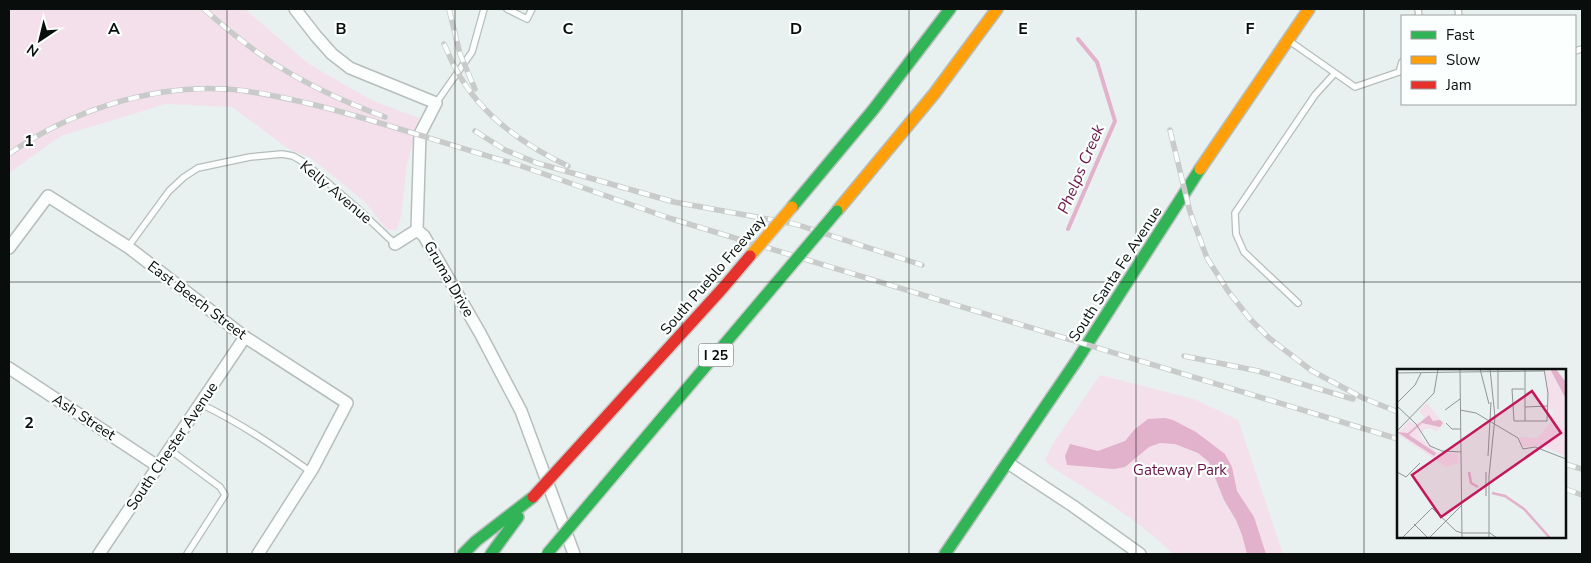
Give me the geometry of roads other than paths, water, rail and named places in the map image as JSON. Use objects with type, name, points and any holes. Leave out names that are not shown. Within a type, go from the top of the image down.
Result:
[{"type":"main road","name":"South Pueblo Freeway","points":[[491,554],[533,497],[722,288],[853,136],[950,9]]},
{"type":"main road","name":"I 25","points":[[547,554],[934,94],[997,9]]},
{"type":"main road","name":"South Santa Fe Avenue","points":[[945,554],[1077,360],[1196,176],[1309,9]]},
{"type":"main road","points":[[463,554],[476,541],[533,497]]},
{"type":"street","points":[[295,9],[332,54],[350,68],[436,103]]},
{"type":"street","name":"Gruma Drive","points":[[436,103],[420,134],[418,230],[424,236],[480,333],[520,411],[574,554]]},
{"type":"street","name":"East Beech Street","points":[[9,248],[48,196],[128,247],[245,337],[347,403],[311,472]]},
{"type":"street","points":[[395,244],[418,230]]},
{"type":"street","name":"South Chester Avenue","points":[[99,554],[245,337]]},
{"type":"street","name":"Ash Street","points":[[9,368],[159,467]]},
{"type":"street","points":[[1008,463],[1140,554]]},
{"type":"street","points":[[258,554],[311,472]]},
{"type":"lane","points":[[436,103],[472,52],[484,9]]},
{"type":"lane","points":[[508,9],[527,19],[532,9]]},
{"type":"lane","points":[[1288,40],[1355,87],[1400,73]]},
{"type":"lane","points":[[1298,303],[1244,252],[1236,234],[1235,213],[1315,95],[1335,73]]},
{"type":"lane","name":"Kelly Avenue","points":[[128,247],[169,191],[184,177],[198,168],[250,157],[282,154],[293,156],[305,163],[395,244]]},
{"type":"lane","points":[[201,404],[262,437],[311,472]]},
{"type":"lane","points":[[170,450],[220,487],[225,495],[187,554]]},
{"type":"waterway","name":"Phelps Creek","points":[[1068,229],[1115,121],[1097,62],[1078,39]]},
{"type":"railway","points":[[204,9],[227,29],[281,68],[324,91],[385,117]]},
{"type":"railway","points":[[449,9],[460,54],[475,89]]},
{"type":"railway","points":[[444,44],[466,85],[490,114],[519,138],[568,166]]},
{"type":"railway","points":[[9,154],[58,125],[84,113],[112,104],[140,96],[169,91],[226,89],[260,93],[315,105],[515,164]]},
{"type":"railway","points":[[1170,130],[1190,212],[1207,258],[1228,291],[1250,319],[1269,338],[1312,371],[1363,398],[1397,412]]},
{"type":"railway","points":[[475,131],[505,150],[537,163],[674,202],[795,224],[922,265]]},
{"type":"railway","points":[[510,162],[669,218],[1397,439]]},
{"type":"railway","points":[[1184,356],[1258,371],[1353,399]]},
{"type":"railway","points":[[1566,464],[1582,469]]},
{"type":"railway","points":[[1566,489],[1582,495]]},
{"type":"park label","name":"Gateway Park","points":[[1180,470]]}]
